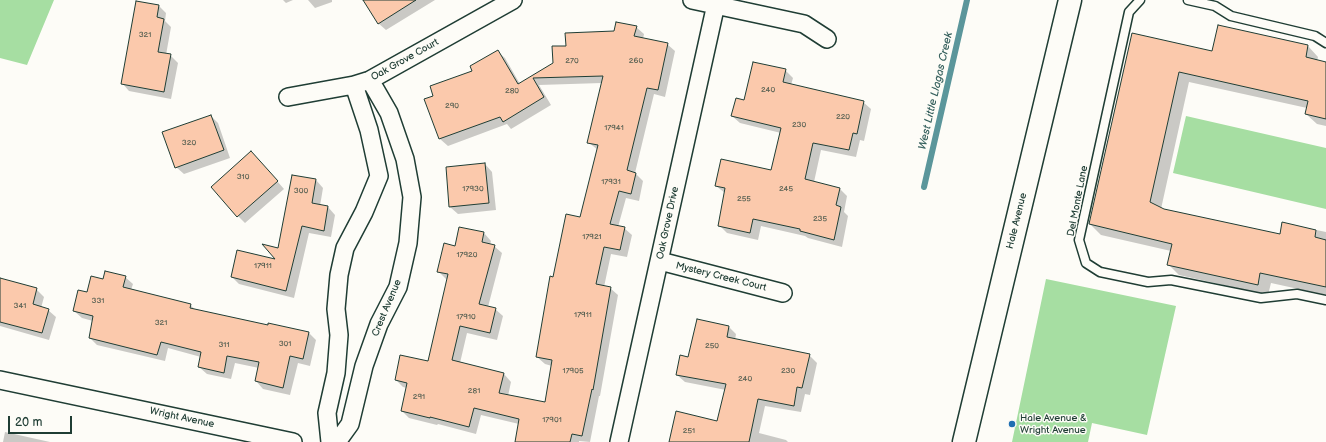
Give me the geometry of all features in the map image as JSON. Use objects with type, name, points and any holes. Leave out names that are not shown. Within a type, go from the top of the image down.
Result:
[{"type":"main road","name":"Hale Avenue","points":[[964,442],[1070,0]]},
{"type":"street","name":"Oak Grove Court","points":[[288,98],[362,83],[513,0]]},
{"type":"street","points":[[692,0],[804,24],[826,39]]},
{"type":"street","name":"Oak Grove Drive","points":[[619,442],[716,4]]},
{"type":"street","points":[[330,442],[327,413],[337,365],[339,335],[336,309],[339,275],[345,248],[364,212],[379,176],[369,130],[362,83]]},
{"type":"street","name":"Crest Avenue","points":[[336,442],[350,424],[364,366],[378,324],[398,287],[408,243],[412,197],[405,159],[390,113],[362,83]]},
{"type":"street","name":"Mystery Creek Court","points":[[660,261],[783,293]]},
{"type":"street","name":"Wright Avenue","points":[[0,380],[293,442]]},
{"type":"lane","name":"Del Monte Lane","points":[[1140,0],[1128,12],[1079,240],[1086,263],[1100,272],[1148,282],[1171,280],[1261,298],[1297,294],[1326,300]]},
{"type":"lane","points":[[1188,0],[1215,6],[1231,16],[1316,36],[1326,43]]},
{"type":"green space","points":[[0,0],[54,0],[27,65],[0,58]]},
{"type":"green space","points":[[1186,116],[1326,148],[1326,209],[1173,173]]},
{"type":"green space","points":[[1046,279],[1176,306],[1147,435],[1092,423],[1088,442],[1012,442]]},
{"type":"building","points":[[363,0],[416,0],[378,24]]},
{"type":"building","points":[[136,1],[159,5],[157,17],[164,19],[158,52],[171,54],[164,92],[121,84]]},
{"type":"building","points":[[616,22],[637,26],[634,36],[668,43],[658,90],[647,88],[627,170],[636,173],[631,194],[619,191],[610,224],[625,227],[620,250],[604,247],[596,284],[611,287],[593,390],[592,389],[582,436],[572,434],[570,442],[515,442],[519,419],[474,408],[469,427],[401,411],[407,383],[395,380],[400,355],[428,361],[448,274],[437,272],[444,243],[455,246],[459,227],[484,232],[482,242],[495,245],[479,304],[496,308],[490,333],[460,326],[452,360],[504,373],[499,393],[545,402],[552,360],[536,357],[550,276],[553,277],[566,214],[580,217],[598,145],[587,143],[603,76],[533,78],[544,97],[503,122],[500,117],[439,139],[424,99],[433,96],[430,86],[472,71],[470,66],[498,50],[518,84],[553,63],[552,46],[566,46],[565,33],[614,31]]},
{"type":"building","points":[[1218,25],[1308,45],[1306,57],[1326,62],[1326,119],[1305,114],[1308,101],[1179,72],[1150,202],[1164,209],[1280,234],[1282,222],[1316,230],[1315,237],[1326,240],[1326,287],[1260,273],[1258,285],[1167,265],[1172,244],[1089,224],[1132,33],[1212,51]]},
{"type":"building","points":[[753,62],[786,69],[783,82],[864,101],[857,134],[853,133],[849,150],[813,143],[805,179],[840,188],[836,205],[841,207],[834,240],[800,231],[800,229],[753,219],[750,233],[718,226],[725,188],[715,186],[721,159],[771,170],[781,128],[731,116],[736,98],[744,100]]},
{"type":"building","points":[[211,115],[224,150],[175,168],[162,132]]},
{"type":"building","points":[[251,151],[278,181],[237,217],[211,187]]},
{"type":"building","points":[[485,163],[489,203],[449,207],[446,167]]},
{"type":"building","points":[[292,175],[316,179],[312,203],[328,206],[324,231],[302,226],[286,291],[231,277],[237,250],[275,259],[262,244],[278,248]]},
{"type":"building","points":[[105,271],[126,276],[123,287],[191,304],[190,308],[268,325],[268,323],[309,332],[303,359],[290,356],[283,388],[255,381],[259,362],[227,356],[224,373],[198,367],[201,352],[161,342],[157,355],[89,338],[93,316],[73,311],[78,290],[87,292],[91,276],[103,279]]},
{"type":"building","points":[[0,278],[37,288],[33,304],[49,309],[42,333],[0,322]]},
{"type":"building","points":[[697,319],[729,326],[727,337],[810,354],[802,388],[797,387],[794,406],[758,399],[749,442],[669,442],[676,411],[717,421],[726,384],[676,375],[680,355],[688,357]]},
{"type":"waterway","name":"West Little Llagas Creek","points":[[924,187],[967,0]]},
{"type":"place","name":"Hale Avenue & Wright Avenue","points":[[1012,424]]}]
